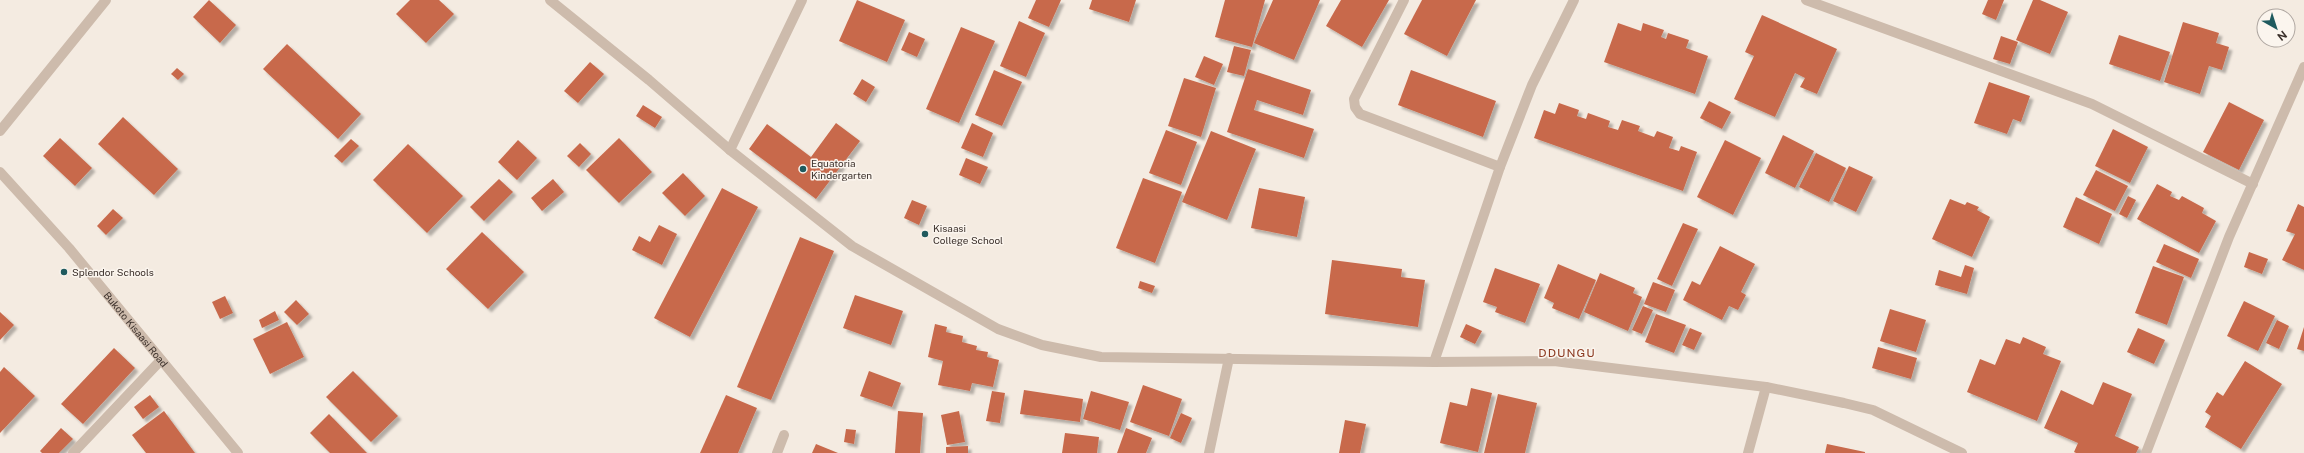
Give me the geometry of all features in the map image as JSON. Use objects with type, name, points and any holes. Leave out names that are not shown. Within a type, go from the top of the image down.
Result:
[{"type":"street","points":[[0,131],[106,0]]},
{"type":"street","points":[[550,0],[649,80],[730,150],[852,246],[998,329],[1042,345],[1101,357],[1434,362],[1554,361],[1766,387],[1873,410],[1962,453]]},
{"type":"street","points":[[730,150],[802,0]]},
{"type":"street","points":[[1404,0],[1354,99],[1355,107],[1360,114],[1500,167]]},
{"type":"street","points":[[1434,362],[1500,167],[1532,85],[1574,0]]},
{"type":"street","points":[[1806,0],[2092,104],[2253,184]]},
{"type":"street","points":[[2146,453],[2229,237],[2304,67]]},
{"type":"street","name":"Bukoto Kisaasi Road","points":[[0,172],[69,248],[238,453]]},
{"type":"street","points":[[1209,453],[1229,358]]},
{"type":"street","points":[[74,453],[161,360]]},
{"type":"street","points":[[1748,453],[1766,387]]},
{"type":"street","points":[[777,453],[784,435]]},
{"type":"building","points":[[209,0],[236,25],[220,43],[193,17]]},
{"type":"building","points":[[410,0],[439,0],[454,14],[426,43],[396,14]]},
{"type":"building","points":[[857,0],[905,20],[887,62],[839,41]]},
{"type":"building","points":[[1036,0],[1061,0],[1049,27],[1028,18]]},
{"type":"building","points":[[1092,0],[1136,0],[1129,22],[1089,9]]},
{"type":"building","points":[[1225,0],[1265,0],[1252,47],[1215,37]]},
{"type":"building","points":[[1273,0],[1320,0],[1294,60],[1254,43]]},
{"type":"building","points":[[1341,0],[1389,0],[1362,47],[1326,26]]},
{"type":"building","points":[[1422,0],[1476,0],[1447,56],[1404,34]]},
{"type":"building","points":[[1988,0],[2004,0],[1996,20],[1982,14]]},
{"type":"building","points":[[2033,0],[2040,0],[2068,12],[2050,54],[2016,40]]},
{"type":"building","points":[[1762,15],[1837,49],[1817,94],[1800,87],[1805,78],[1795,73],[1775,117],[1734,99],[1754,56],[1745,52]]},
{"type":"building","points":[[1019,21],[1045,33],[1026,77],[1000,66]]},
{"type":"building","points":[[2183,22],[2219,33],[2216,43],[2229,47],[2222,70],[2209,66],[2200,94],[2164,82]]},
{"type":"building","points":[[1618,23],[1641,31],[1643,23],[1664,30],[1661,37],[1666,39],[1668,33],[1689,40],[1686,48],[1708,56],[1695,94],[1604,62]]},
{"type":"building","points":[[961,27],[995,41],[959,123],[926,109]]},
{"type":"building","points":[[909,32],[925,39],[917,57],[901,50]]},
{"type":"building","points":[[2119,35],[2170,52],[2160,81],[2109,64]]},
{"type":"building","points":[[2001,36],[2018,42],[2010,64],[1993,59]]},
{"type":"building","points":[[287,44],[361,114],[338,139],[263,69]]},
{"type":"building","points":[[1234,46],[1251,50],[1244,76],[1227,72]]},
{"type":"building","points":[[1204,56],[1223,64],[1214,85],[1195,77]]},
{"type":"building","points":[[590,62],[604,74],[578,103],[564,91]]},
{"type":"building","points":[[177,68],[184,74],[178,80],[171,74]]},
{"type":"building","points":[[1248,69],[1311,90],[1303,115],[1257,100],[1254,110],[1314,129],[1304,158],[1227,132]]},
{"type":"building","points":[[994,70],[1022,82],[1002,126],[975,115]]},
{"type":"building","points":[[1411,70],[1496,101],[1483,137],[1398,105]]},
{"type":"building","points":[[1184,78],[1216,88],[1201,137],[1168,126]]},
{"type":"building","points":[[862,79],[875,87],[866,102],[853,94]]},
{"type":"building","points":[[1989,82],[2030,96],[2021,122],[2013,119],[2007,134],[1974,123]]},
{"type":"building","points":[[1709,101],[1731,112],[1722,129],[1700,118]]},
{"type":"building","points":[[2229,102],[2264,120],[2239,170],[2203,152]]},
{"type":"building","points":[[1559,103],[1579,110],[1577,116],[1586,119],[1588,113],[1610,121],[1608,127],[1618,130],[1622,120],[1640,126],[1638,131],[1654,137],[1657,131],[1673,137],[1669,148],[1679,151],[1681,146],[1697,152],[1683,191],[1534,138],[1544,110],[1555,114]]},
{"type":"building","points":[[643,105],[662,117],[655,128],[636,116]]},
{"type":"building","points":[[123,117],[178,169],[154,195],[98,144]]},
{"type":"building","points":[[836,123],[860,141],[816,199],[749,149],[767,124],[811,157]]},
{"type":"building","points":[[972,123],[993,133],[983,157],[961,148]]},
{"type":"building","points":[[2113,129],[2148,147],[2130,183],[2095,166]]},
{"type":"building","points":[[1166,130],[1197,142],[1181,185],[1149,173]]},
{"type":"building","points":[[1211,131],[1256,149],[1227,220],[1182,202]]},
{"type":"building","points":[[1783,135],[1814,151],[1795,188],[1765,173]]},
{"type":"building","points":[[60,138],[92,168],[75,186],[43,156]]},
{"type":"building","points":[[619,138],[652,172],[619,203],[586,170]]},
{"type":"building","points":[[351,139],[359,146],[342,163],[334,156]]},
{"type":"building","points":[[518,140],[537,158],[517,180],[498,162]]},
{"type":"building","points":[[1725,140],[1761,158],[1733,215],[1697,197]]},
{"type":"building","points":[[580,143],[591,154],[579,167],[567,156]]},
{"type":"building","points":[[408,144],[463,196],[427,233],[373,180]]},
{"type":"building","points":[[1816,153],[1846,168],[1829,202],[1799,187]]},
{"type":"building","points":[[966,158],[988,167],[980,184],[959,175]]},
{"type":"building","points":[[1849,166],[1873,177],[1856,212],[1833,201]]},
{"type":"building","points":[[2096,170],[2128,186],[2115,211],[2083,195]]},
{"type":"building","points":[[683,173],[705,196],[685,216],[662,193]]},
{"type":"building","points":[[1143,178],[1182,192],[1155,263],[1116,248]]},
{"type":"building","points":[[499,179],[513,192],[484,221],[470,207]]},
{"type":"building","points":[[553,179],[564,192],[542,211],[531,198]]},
{"type":"building","points":[[2157,184],[2172,192],[2170,196],[2179,200],[2182,196],[2204,208],[2202,213],[2216,221],[2199,253],[2137,219]]},
{"type":"building","points":[[722,188],[758,207],[690,337],[654,318]]},
{"type":"building","points":[[1259,188],[1305,197],[1297,237],[1251,228]]},
{"type":"building","points":[[2128,196],[2136,200],[2127,218],[2119,214]]},
{"type":"building","points":[[2076,197],[2112,214],[2099,244],[2063,227]]},
{"type":"building","points":[[1950,199],[1965,205],[1967,202],[1979,207],[1977,210],[1990,217],[1972,257],[1932,239]]},
{"type":"building","points":[[912,200],[927,206],[919,225],[904,218]]},
{"type":"building","points":[[2298,204],[2304,207],[2304,270],[2282,260],[2295,234],[2286,231]]},
{"type":"building","points":[[113,209],[123,218],[106,235],[97,226]]},
{"type":"building","points":[[1683,223],[1698,229],[1672,286],[1657,279]]},
{"type":"building","points":[[659,225],[677,234],[662,265],[632,250],[639,236],[650,242]]},
{"type":"building","points":[[482,232],[524,272],[488,309],[446,269]]},
{"type":"building","points":[[800,237],[834,251],[771,400],[737,387]]},
{"type":"building","points":[[2164,244],[2199,259],[2191,278],[2156,262]]},
{"type":"building","points":[[1720,246],[1755,264],[1741,292],[1746,295],[1738,310],[1729,306],[1722,320],[1683,300],[1692,281],[1700,285]]},
{"type":"building","points":[[2249,252],[2268,259],[2262,274],[2244,267]]},
{"type":"building","points":[[1332,260],[1402,269],[1401,277],[1425,280],[1418,327],[1325,314]]},
{"type":"building","points":[[1558,264],[1596,280],[1579,319],[1552,308],[1554,303],[1544,298]]},
{"type":"building","points":[[1965,265],[1974,268],[1967,294],[1935,285],[1939,270],[1961,277]]},
{"type":"building","points":[[2153,266],[2184,277],[2167,325],[2135,313]]},
{"type":"building","points":[[1495,268],[1540,284],[1525,323],[1495,312],[1497,307],[1483,302]]},
{"type":"building","points":[[1600,273],[1635,288],[1633,293],[1642,297],[1628,331],[1584,312]]},
{"type":"building","points":[[1140,281],[1155,286],[1152,293],[1138,288]]},
{"type":"building","points":[[1653,282],[1675,290],[1666,312],[1644,304]]},
{"type":"building","points":[[855,295],[903,311],[891,345],[843,328]]},
{"type":"building","points":[[225,296],[233,313],[220,319],[212,302]]},
{"type":"building","points":[[296,300],[309,314],[297,325],[284,312]]},
{"type":"building","points":[[2244,301],[2275,316],[2258,351],[2227,336]]},
{"type":"building","points":[[1643,306],[1653,310],[1642,334],[1632,330]]},
{"type":"building","points":[[1890,309],[1926,320],[1916,352],[1880,341]]},
{"type":"building","points":[[275,311],[279,320],[262,328],[259,320]]},
{"type":"building","points":[[0,312],[14,325],[0,340]]},
{"type":"building","points":[[1656,314],[1686,325],[1674,353],[1645,342]]},
{"type":"building","points":[[2277,320],[2289,326],[2279,349],[2266,343]]},
{"type":"building","points":[[287,322],[304,357],[270,374],[253,339]]},
{"type":"building","points":[[935,324],[947,327],[946,332],[963,336],[962,342],[977,346],[976,350],[988,352],[987,357],[999,360],[993,387],[972,383],[970,391],[938,385],[943,361],[928,357]]},
{"type":"building","points":[[1466,324],[1482,331],[1475,344],[1460,337]]},
{"type":"building","points":[[2304,327],[2304,351],[2297,349]]},
{"type":"building","points":[[1690,328],[1702,333],[1694,350],[1682,345]]},
{"type":"building","points":[[2138,328],[2165,340],[2154,364],[2127,352]]},
{"type":"building","points":[[2023,337],[2046,347],[2043,354],[2061,361],[2037,421],[1967,392],[1980,359],[1995,365],[2006,339],[2020,344]]},
{"type":"building","points":[[1878,347],[1917,358],[1911,379],[1872,368]]},
{"type":"building","points":[[114,348],[135,368],[83,424],[61,404]]},
{"type":"building","points":[[2245,361],[2282,384],[2241,449],[2205,427],[2211,416],[2205,412],[2217,392],[2223,396]]},
{"type":"building","points":[[4,367],[35,396],[0,433],[0,372]]},
{"type":"building","points":[[353,371],[398,416],[371,442],[326,397]]},
{"type":"building","points":[[869,371],[901,383],[892,407],[860,396]]},
{"type":"building","points":[[2103,382],[2132,394],[2115,436],[2139,447],[2136,453],[2076,453],[2074,452],[2078,443],[2044,428],[2061,390],[2093,405]]},
{"type":"building","points":[[1143,385],[1182,399],[1169,436],[1130,422]]},
{"type":"building","points":[[1471,388],[1492,393],[1478,452],[1440,443],[1450,402],[1467,406]]},
{"type":"building","points":[[1024,390],[1083,399],[1080,422],[1020,414]]},
{"type":"building","points":[[992,391],[1005,393],[1000,423],[986,421]]},
{"type":"building","points":[[1091,391],[1129,402],[1120,430],[1083,419]]},
{"type":"building","points":[[1498,394],[1537,403],[1525,453],[1484,453]]},
{"type":"building","points":[[150,395],[159,407],[143,419],[134,407]]},
{"type":"building","points":[[726,395],[757,408],[738,453],[700,453]]},
{"type":"building","points":[[164,411],[195,453],[146,453],[132,435]]},
{"type":"building","points":[[898,411],[923,413],[920,453],[895,453]]},
{"type":"building","points":[[959,411],[965,442],[947,445],[941,415]]},
{"type":"building","points":[[1181,413],[1192,418],[1181,443],[1170,438]]},
{"type":"building","points":[[329,414],[367,453],[330,453],[310,433]]},
{"type":"building","points":[[1345,420],[1366,424],[1360,453],[1339,453]]},
{"type":"building","points":[[61,428],[73,439],[59,453],[42,453],[40,451]]},
{"type":"building","points":[[1126,428],[1152,438],[1146,453],[1117,453]]},
{"type":"building","points":[[846,429],[856,430],[854,444],[844,442]]},
{"type":"building","points":[[1065,433],[1099,437],[1097,453],[1062,453]]},
{"type":"building","points":[[816,444],[838,453],[812,453]]},
{"type":"building","points":[[1827,444],[1865,452],[1865,453],[1825,453]]},
{"type":"building","points":[[968,446],[968,453],[946,453],[946,447]]},
{"type":"place","name":"Equatoria Kindergarten","points":[[803,169]]},
{"type":"place","name":"Kisaasi College School","points":[[925,234]]},
{"type":"place","name":"Splendor Schools","points":[[64,272]]},
{"type":"district","name":"DDUNGU","points":[[1567,353]]}]
